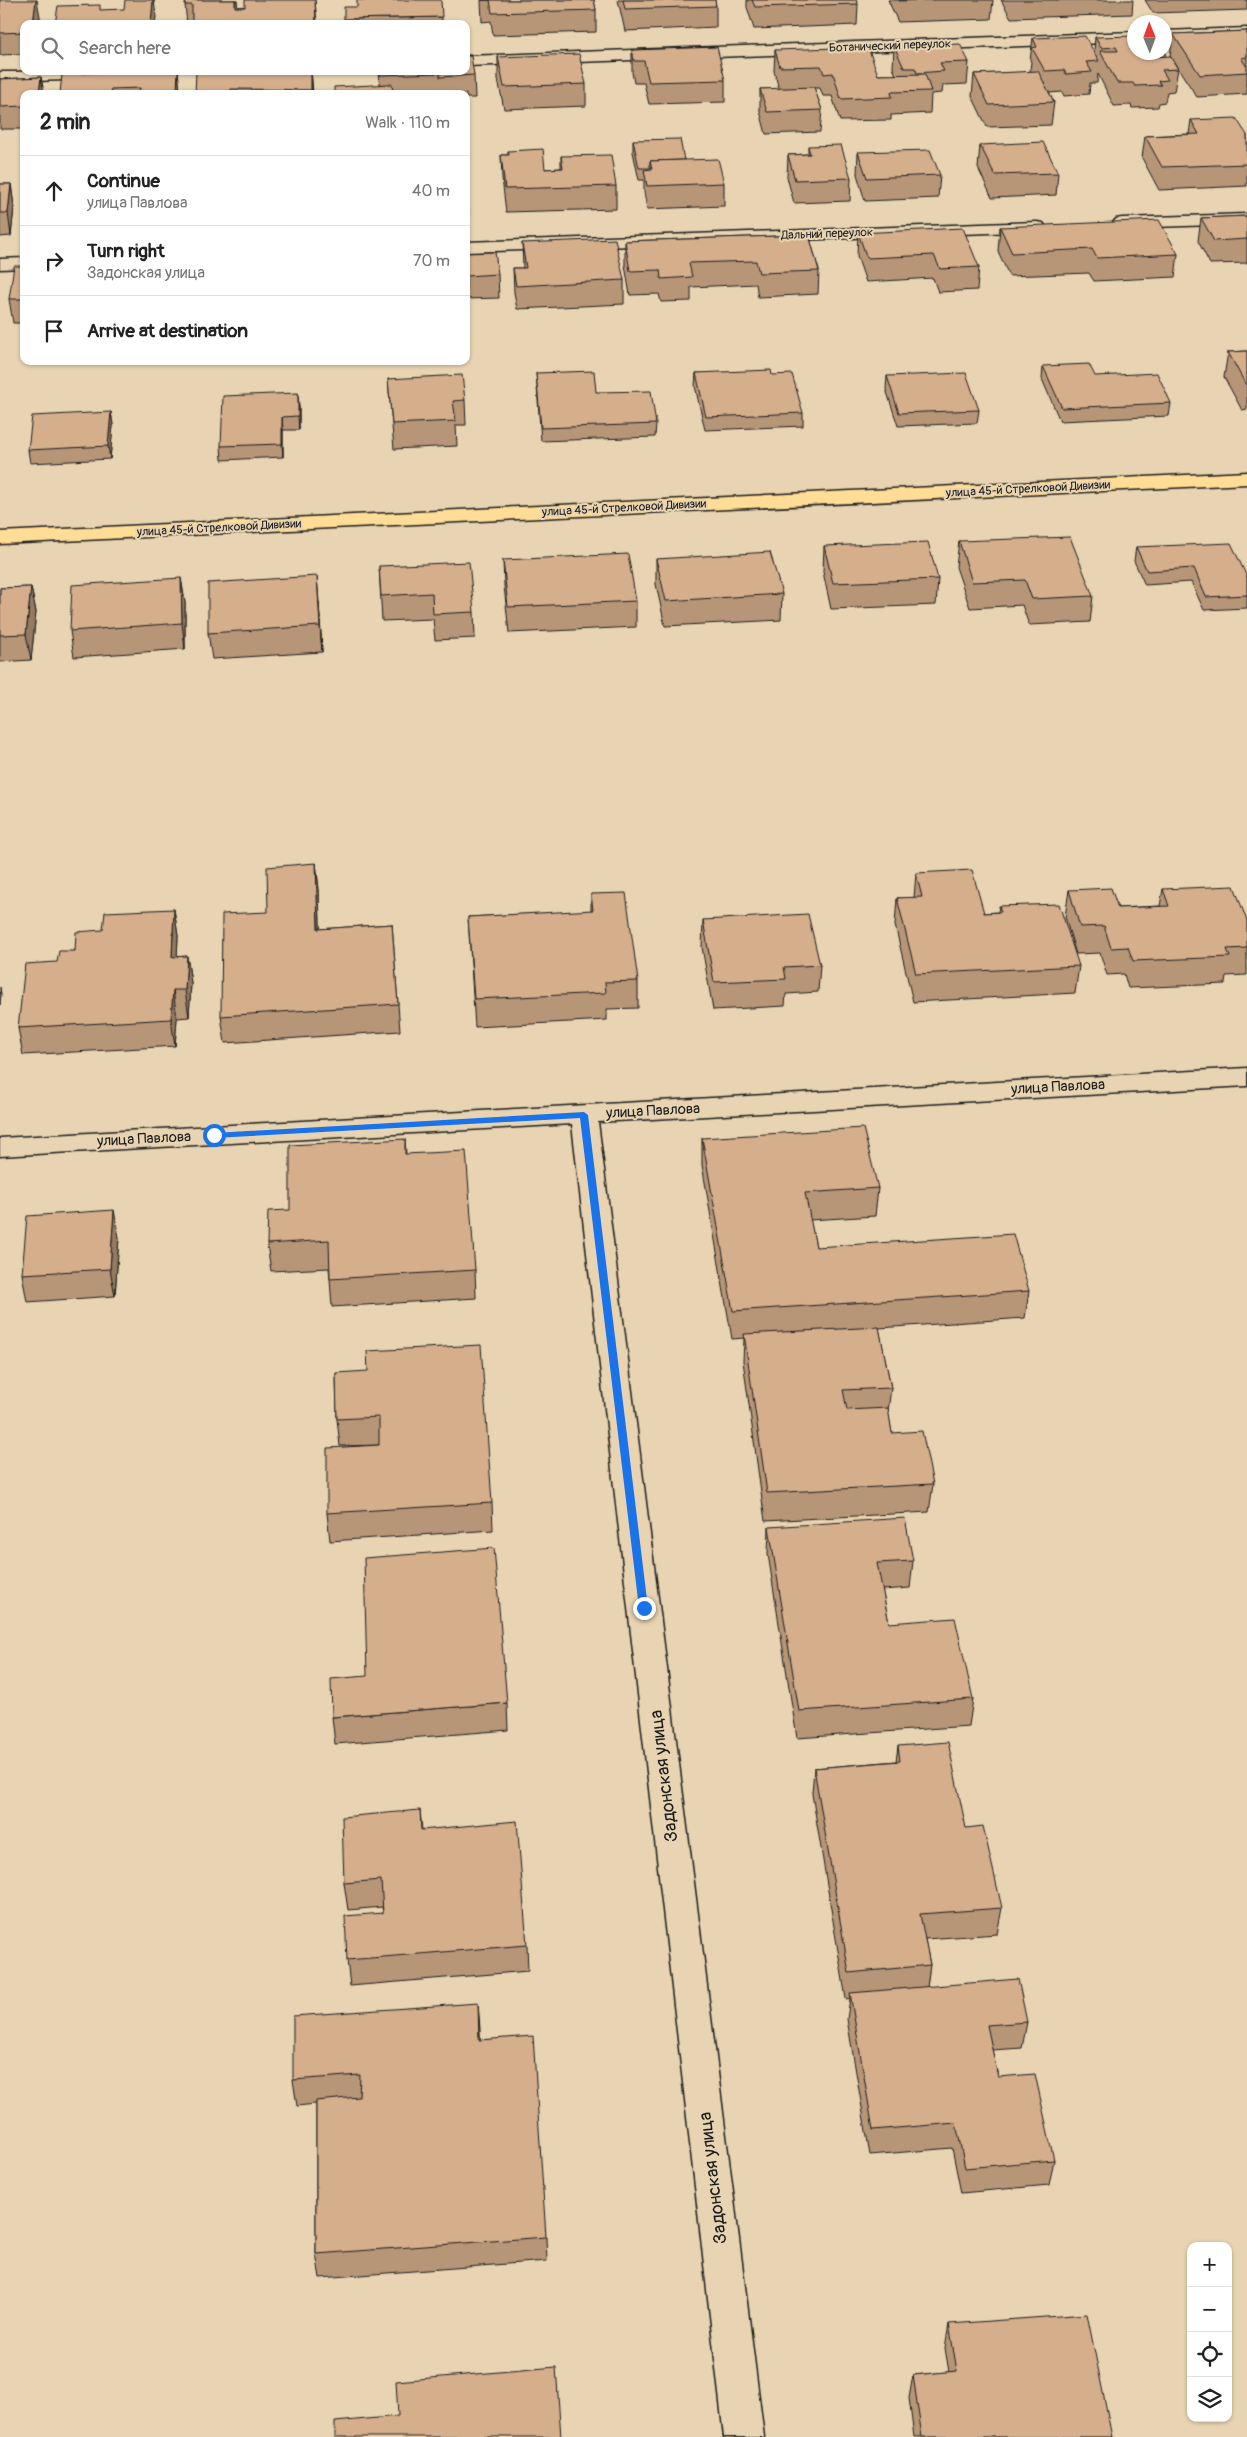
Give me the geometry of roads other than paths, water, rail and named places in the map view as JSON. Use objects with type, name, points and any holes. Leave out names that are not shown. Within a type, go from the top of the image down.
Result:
[{"type":"main road","name":"улица 45-й Стрелковой Дивизии","points":[[0,538],[1247,478]]},
{"type":"street","points":[[1172,36],[1247,33]]},
{"type":"street","name":"Ботанический переулок","points":[[470,61],[1127,37]]},
{"type":"street","points":[[0,78],[70,75]]},
{"type":"street","points":[[1109,224],[1247,219]]},
{"type":"street","name":"Дальний переулок","points":[[470,247],[1049,226]]},
{"type":"street","points":[[0,264],[20,263]]},
{"type":"street","name":"улица Павлова","points":[[0,1147],[1247,1076]]},
{"type":"street","name":"Задонская улица","points":[[584,1115],[744,2437]]}]
